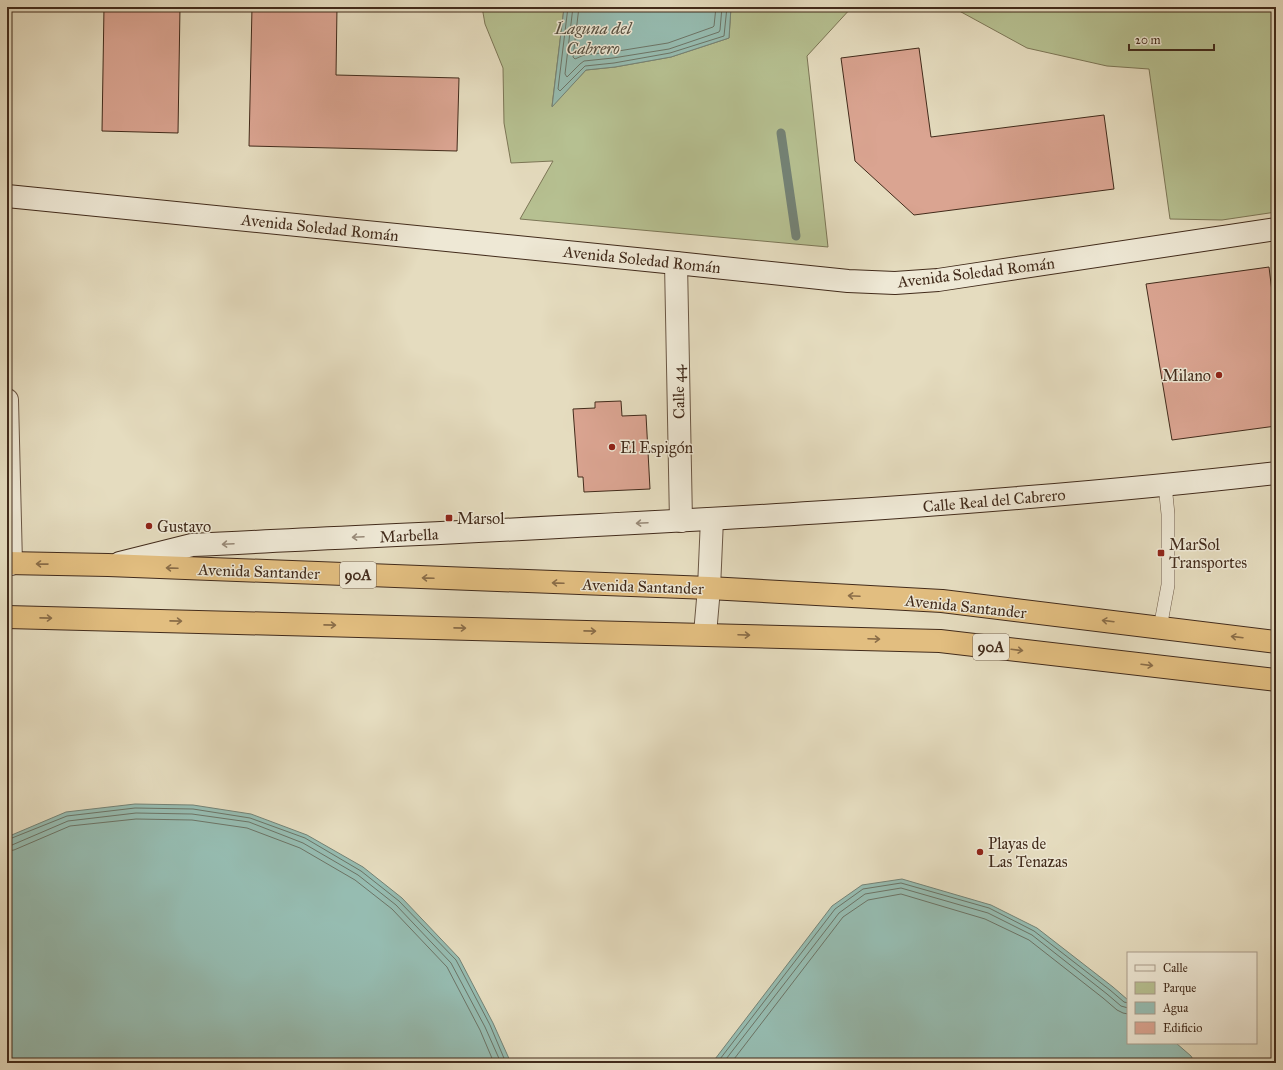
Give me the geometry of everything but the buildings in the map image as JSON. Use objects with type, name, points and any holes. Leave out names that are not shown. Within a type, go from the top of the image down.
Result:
[{"type":"highway","name":"Avenida Santander","points":[[9,564],[108,566],[709,588],[942,601],[1276,642]]},
{"type":"highway","name":"90A","points":[[7,617],[940,641],[1276,680]]},
{"type":"street","name":"Avenida Soledad Román","points":[[7,196],[848,281],[895,283],[938,280],[1276,229]]},
{"type":"street","name":"Calle 44","points":[[676,263],[680,521]]},
{"type":"street","points":[[7,400],[9,564]]},
{"type":"street","name":"Calle Real del Cabrero","points":[[712,519],[953,504],[1165,486],[1276,473]]},
{"type":"street","name":"Marbella","points":[[108,566],[192,545],[712,519]]},
{"type":"street","points":[[705,634],[712,519]]},
{"type":"lane","points":[[1160,628],[1168,586],[1168,514],[1165,486]]},
{"type":"green space","points":[[482,7],[564,8],[552,106],[586,70],[615,67],[671,57],[729,38],[731,7],[852,7],[807,56],[828,247],[520,219],[553,161],[511,163],[504,123],[503,68],[485,24]]},
{"type":"green space","points":[[952,7],[1276,7],[1276,212],[1222,220],[1170,219],[1149,69],[1107,66],[1027,48]]},
{"type":"water","name":"Laguna del Cabrero","points":[[563,7],[731,7],[729,38],[671,57],[615,67],[586,70],[552,107]]},
{"type":"water","points":[[135,804],[193,805],[251,814],[307,835],[363,867],[402,898],[459,958],[493,1023],[511,1063],[7,1063],[7,837],[66,812]]},
{"type":"water","points":[[902,879],[991,905],[1037,928],[1127,999],[1127,1044],[1177,1044],[1191,1056],[1195,1063],[712,1063],[832,906],[862,885]]},
{"type":"waterway","points":[[781,133],[796,236]]},
{"type":"place","name":"Milano","points":[[1219,375]]},
{"type":"place","name":"El Espigón","points":[[612,447]]},
{"type":"place","name":"Marsol","points":[[449,518]]},
{"type":"place","name":"Gustavo","points":[[149,526]]},
{"type":"place","name":"MarSol Transportes","points":[[1161,553]]},
{"type":"place","name":"Playas de Las Tenazas","points":[[980,852]]}]
